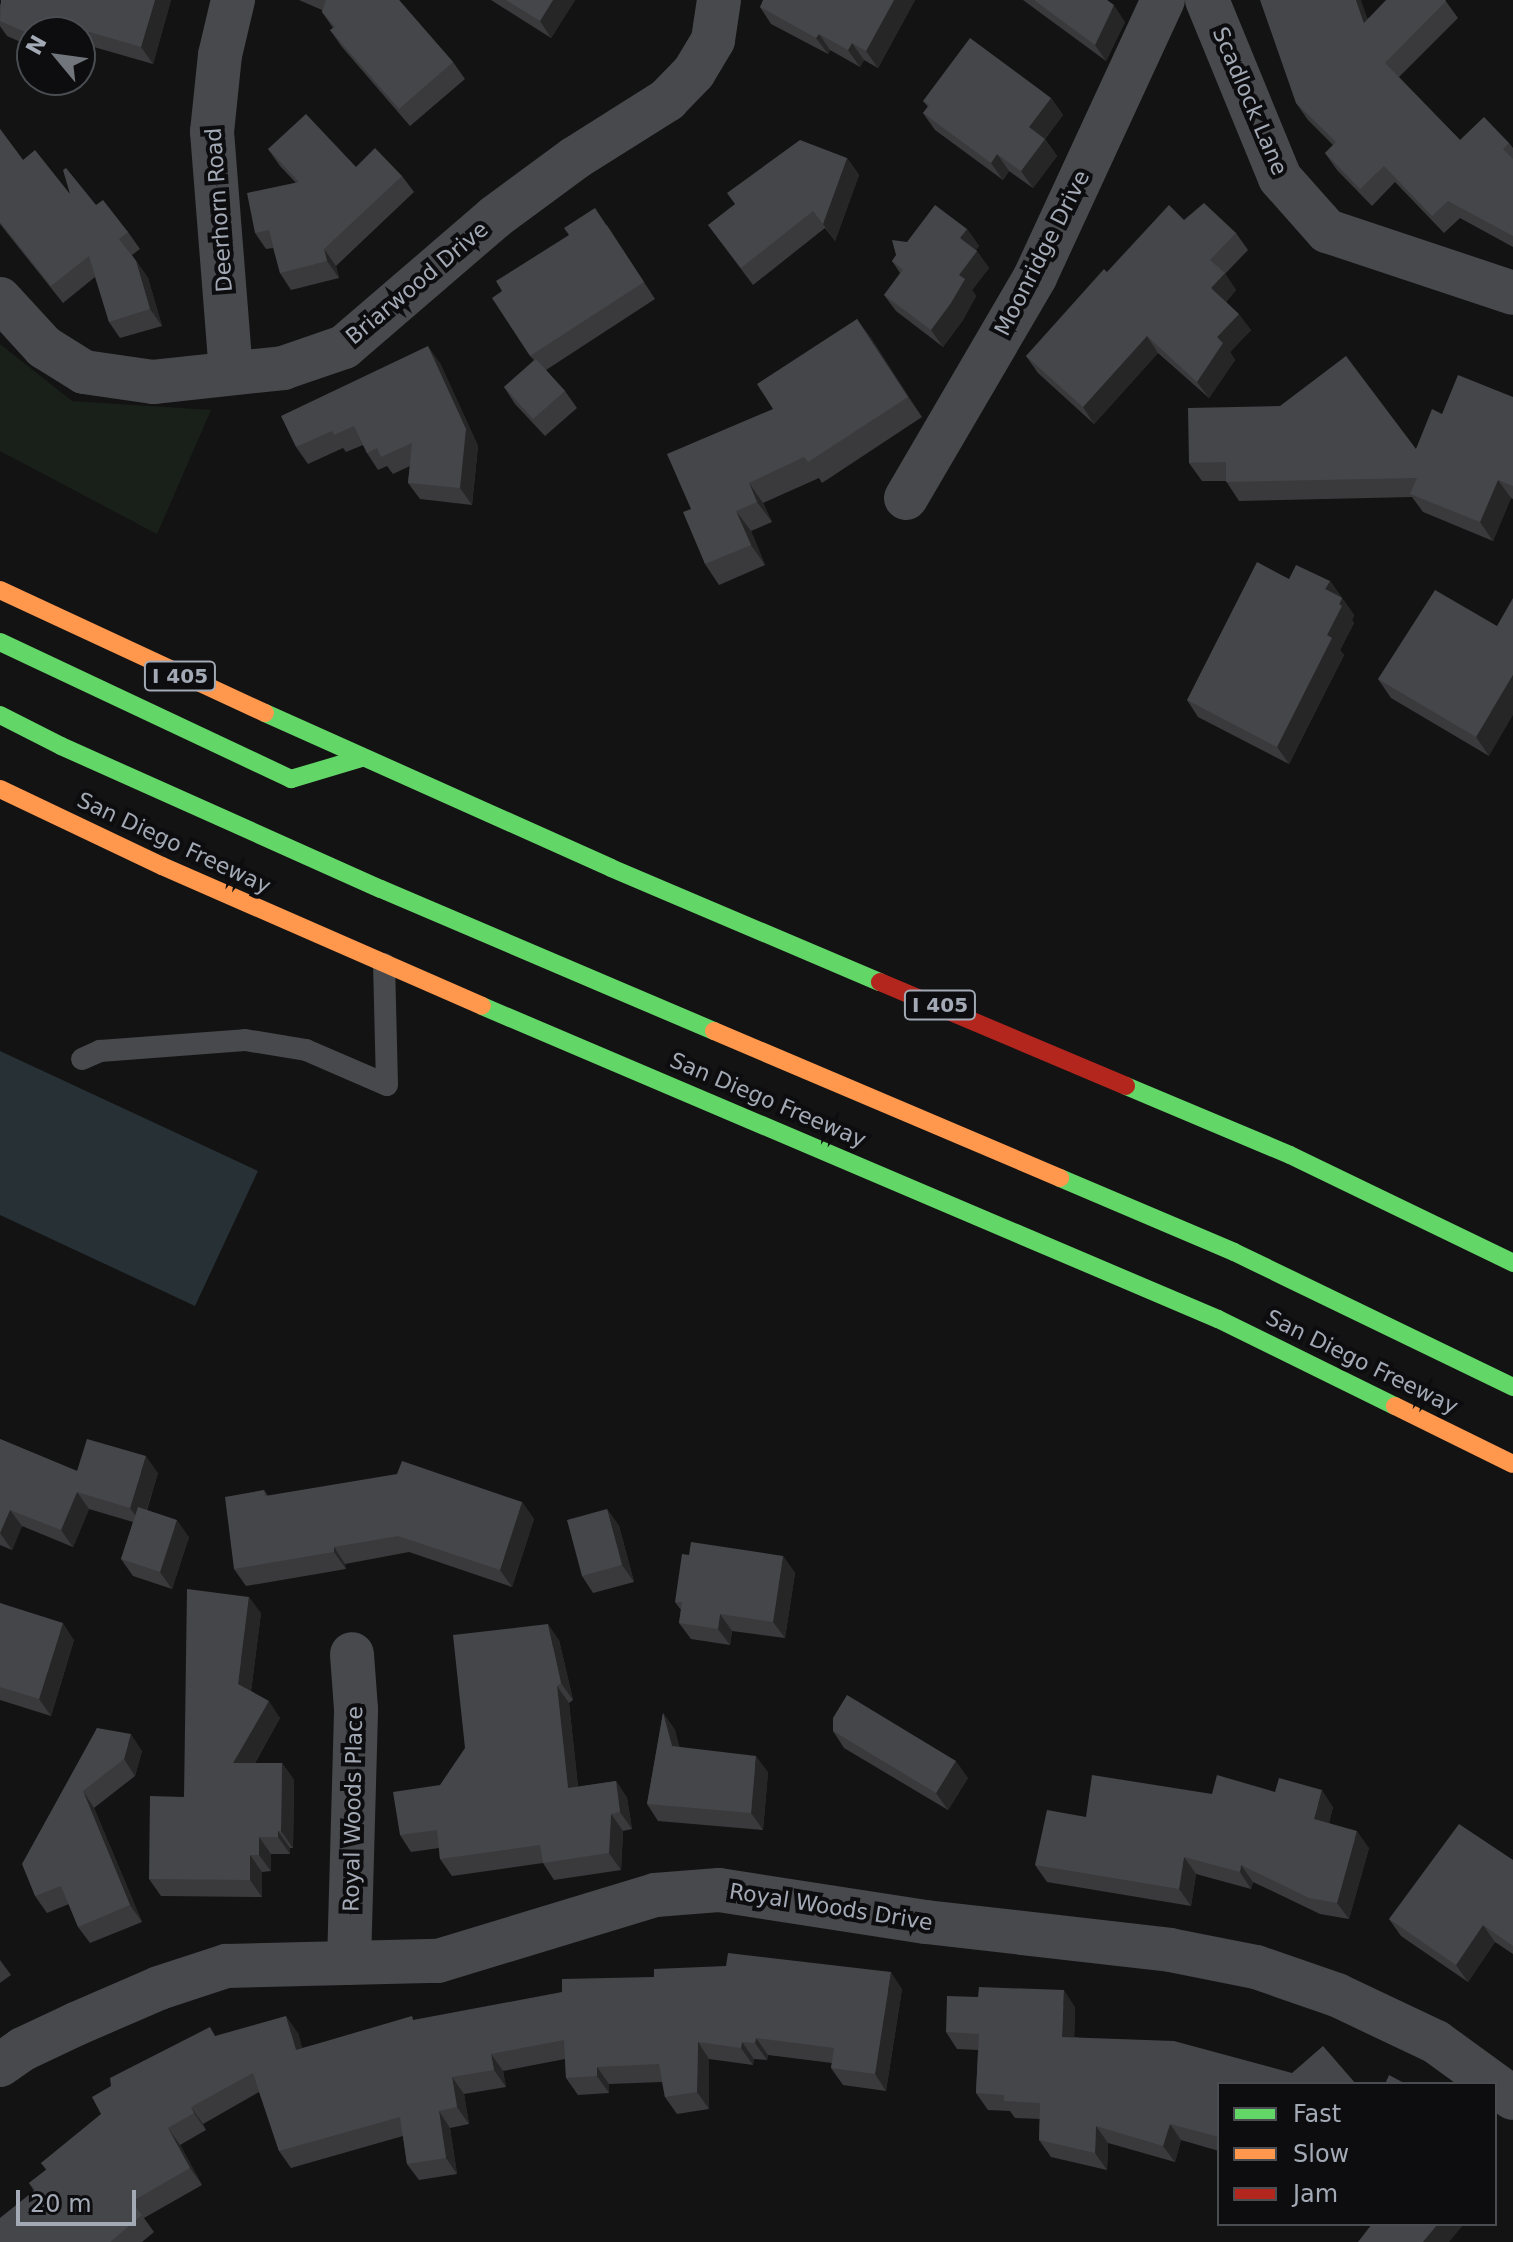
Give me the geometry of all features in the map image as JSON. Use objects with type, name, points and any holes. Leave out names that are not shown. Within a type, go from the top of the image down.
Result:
[{"type":"highway","name":"I 405","points":[[0,590],[362,758],[611,868],[1276,1149],[1513,1263]]},
{"type":"highway","points":[[0,642],[291,779],[362,758]]},
{"type":"highway","points":[[0,715],[61,746],[381,889],[1234,1252],[1513,1387]]},
{"type":"highway","name":"San Diego Freeway","points":[[0,789],[162,866],[384,964],[1218,1319],[1513,1464]]},
{"type":"street","name":"Deerhorn Road","points":[[231,373],[212,132],[220,55],[233,0]]},
{"type":"street","name":"Briarwood Drive","points":[[0,299],[44,347],[84,372],[153,382],[283,368],[344,347],[495,217],[575,158],[667,100],[694,72],[713,40],[719,0]]},
{"type":"street","name":"Moonridge Drive","points":[[906,498],[1035,277],[1163,0]]},
{"type":"street","name":"Scadlock Lane","points":[[1207,0],[1280,178],[1327,231],[1513,293]]},
{"type":"street","name":"Royal Woods Place","points":[[349,1963],[356,1709],[352,1654]]},
{"type":"street","name":"Royal Woods Drive","points":[[0,2065],[23,2049],[76,2024],[159,1988],[226,1966],[438,1961],[655,1895],[719,1890],[926,1922],[1170,1950],[1256,1967],[1337,1995],[1436,2042],[1491,2082]]},
{"type":"lane","points":[[82,1059],[100,1051],[245,1040],[306,1050],[387,1085],[384,964]]},
{"type":"shaded area","points":[[0,344],[72,401],[211,410],[157,534],[0,451]]},
{"type":"shaded area","points":[[0,1051],[258,1171],[195,1306],[0,1215]]},
{"type":"building","points":[[1,0],[155,0],[141,47],[96,34],[96,16],[16,16],[16,28],[0,21]]},
{"type":"building","points":[[326,0],[399,0],[453,62],[399,109],[330,30],[335,27],[322,12]]},
{"type":"building","points":[[506,0],[553,0],[540,21]]},
{"type":"building","points":[[763,0],[894,0],[866,51],[852,43],[848,50],[819,34],[816,38],[760,7]]},
{"type":"building","points":[[1034,0],[1107,0],[1114,5],[1095,45]]},
{"type":"building","points":[[1260,0],[1356,0],[1364,23],[1386,0],[1445,0],[1385,63],[1460,140],[1484,117],[1509,143],[1503,149],[1513,159],[1513,236],[1448,201],[1432,216],[1384,166],[1360,189],[1325,153],[1336,142],[1296,103]]},
{"type":"building","points":[[970,38],[1051,98],[1029,127],[1045,139],[1021,171],[997,154],[991,163],[923,113],[929,105],[923,101]]},
{"type":"building","points":[[306,114],[356,167],[375,148],[402,176],[324,249],[327,261],[280,273],[269,230],[255,233],[247,193],[299,182],[268,149]]},
{"type":"building","points":[[0,129],[23,160],[35,150],[70,194],[63,170],[66,168],[96,205],[103,200],[128,232],[119,239],[136,261],[150,309],[109,322],[89,256],[51,286],[0,222]]},
{"type":"building","points":[[800,140],[847,158],[823,224],[813,211],[741,268],[708,225],[735,204],[727,193]]},
{"type":"building","points":[[1204,203],[1236,233],[1210,260],[1225,273],[1211,288],[1239,314],[1217,337],[1223,343],[1197,382],[1147,336],[1083,407],[1026,356],[1104,269],[1107,272],[1169,205],[1184,220]]},
{"type":"building","points":[[935,205],[967,229],[960,238],[977,251],[959,275],[965,279],[931,330],[884,295],[903,270],[892,261],[896,255],[892,240],[907,242]]},
{"type":"building","points":[[595,208],[644,282],[530,356],[492,298],[502,291],[496,281],[569,235],[564,228]]},
{"type":"building","points":[[857,319],[908,397],[808,462],[804,457],[749,483],[757,502],[736,511],[751,545],[705,564],[683,512],[691,509],[667,454],[773,409],[757,384]]},
{"type":"building","points":[[428,346],[466,429],[460,488],[408,483],[412,443],[381,457],[377,448],[367,453],[354,426],[334,435],[332,431],[296,447],[281,416]]},
{"type":"building","points":[[1346,356],[1416,449],[1432,409],[1442,414],[1458,375],[1513,397],[1513,486],[1498,480],[1480,522],[1410,494],[1417,478],[1226,482],[1226,462],[1189,463],[1188,408],[1280,406]]},
{"type":"building","points":[[536,359],[565,391],[533,419],[504,387]]},
{"type":"building","points":[[1257,562],[1289,579],[1296,565],[1330,581],[1325,589],[1342,598],[1339,604],[1342,606],[1327,635],[1332,638],[1277,747],[1187,700]]},
{"type":"building","points":[[1435,590],[1497,626],[1513,598],[1513,675],[1476,737],[1378,679]]},
{"type":"building","points":[[0,1439],[77,1471],[87,1439],[146,1456],[130,1508],[77,1492],[61,1530],[10,1510],[0,1533]]},
{"type":"building","points":[[402,1461],[522,1502],[500,1570],[398,1536],[334,1547],[334,1552],[234,1569],[225,1497],[264,1490],[265,1496],[397,1474]]},
{"type":"building","points":[[138,1507],[177,1520],[160,1572],[121,1559]]},
{"type":"building","points":[[607,1509],[622,1565],[582,1576],[567,1520]]},
{"type":"building","points":[[691,1542],[783,1556],[773,1622],[720,1614],[718,1629],[679,1623],[682,1602],[675,1602],[682,1554],[689,1555]]},
{"type":"building","points":[[187,1589],[249,1597],[238,1684],[269,1701],[233,1763],[282,1763],[281,1831],[278,1831],[278,1837],[259,1837],[259,1855],[250,1855],[250,1880],[149,1879],[150,1796],[184,1797]]},
{"type":"building","points":[[0,1603],[63,1623],[39,1699],[0,1687]]},
{"type":"building","points":[[548,1624],[561,1683],[557,1686],[568,1788],[616,1781],[620,1812],[611,1814],[609,1853],[543,1863],[540,1845],[440,1859],[437,1830],[400,1835],[393,1792],[440,1785],[465,1748],[453,1635]]},
{"type":"building","points":[[847,1695],[956,1761],[936,1793],[833,1731],[833,1718]]},
{"type":"building","points":[[663,1713],[672,1746],[756,1756],[751,1813],[647,1804]]},
{"type":"building","points":[[97,1728],[131,1734],[124,1759],[83,1791],[130,1905],[78,1927],[61,1886],[35,1896],[22,1864]]},
{"type":"building","points":[[1092,1775],[1212,1794],[1217,1775],[1275,1792],[1279,1778],[1322,1790],[1314,1819],[1357,1831],[1337,1903],[1309,1898],[1241,1865],[1240,1872],[1184,1857],[1179,1889],[1035,1865],[1047,1810],[1086,1817]]},
{"type":"building","points":[[1459,1824],[1513,1860],[1513,1946],[1483,1925],[1456,1965],[1389,1919]]},
{"type":"building","points":[[728,1953],[891,1972],[875,2074],[831,2068],[834,2048],[756,2038],[755,2043],[742,2042],[741,2048],[698,2042],[697,2092],[665,2097],[659,2064],[597,2067],[597,2076],[566,2078],[564,2040],[491,2054],[494,2070],[452,2077],[457,2107],[439,2111],[446,2158],[407,2164],[400,2117],[279,2151],[253,2073],[191,2107],[194,2113],[168,2128],[190,2168],[131,2202],[142,2215],[110,2242],[0,2242],[0,2218],[35,2190],[29,2183],[47,2169],[41,2163],[101,2114],[92,2097],[111,2086],[110,2078],[210,2027],[215,2036],[286,2016],[296,2050],[412,2016],[413,2020],[562,1992],[562,1979],[654,1977],[654,1969],[726,1966]]},
{"type":"building","points":[[979,1987],[1064,1990],[1062,2037],[1174,2041],[1292,2073],[1323,2046],[1354,2082],[1217,2082],[1217,2136],[1170,2124],[1163,2146],[1096,2126],[1095,2153],[1039,2140],[1040,2103],[1004,2101],[1004,2095],[976,2093],[979,2034],[946,2032],[947,1996],[978,1997]]},
{"type":"building","points":[[1389,2075],[1402,2082],[1386,2082]]},
{"type":"building","points":[[1370,2226],[1436,2226],[1423,2242],[1358,2242]]},
{"type":"traffic: fast","points":[[0,642],[291,779],[362,758]]},
{"type":"traffic: fast","points":[[265,713],[611,868],[880,982]]},
{"type":"traffic: fast","points":[[0,715],[61,746],[381,889],[714,1031]]},
{"type":"traffic: fast","points":[[482,1006],[1218,1319],[1395,1406]]},
{"type":"traffic: fast","points":[[1126,1086],[1290,1155],[1513,1263]]},
{"type":"traffic: fast","points":[[1060,1178],[1234,1252],[1513,1387]]},
{"type":"traffic: slow","points":[[0,590],[265,713]]},
{"type":"traffic: slow","points":[[0,789],[162,866],[482,1006]]},
{"type":"traffic: slow","points":[[714,1031],[1060,1178]]},
{"type":"traffic: slow","points":[[1395,1406],[1513,1464]]},
{"type":"traffic: jam","points":[[880,982],[1126,1086]]}]
